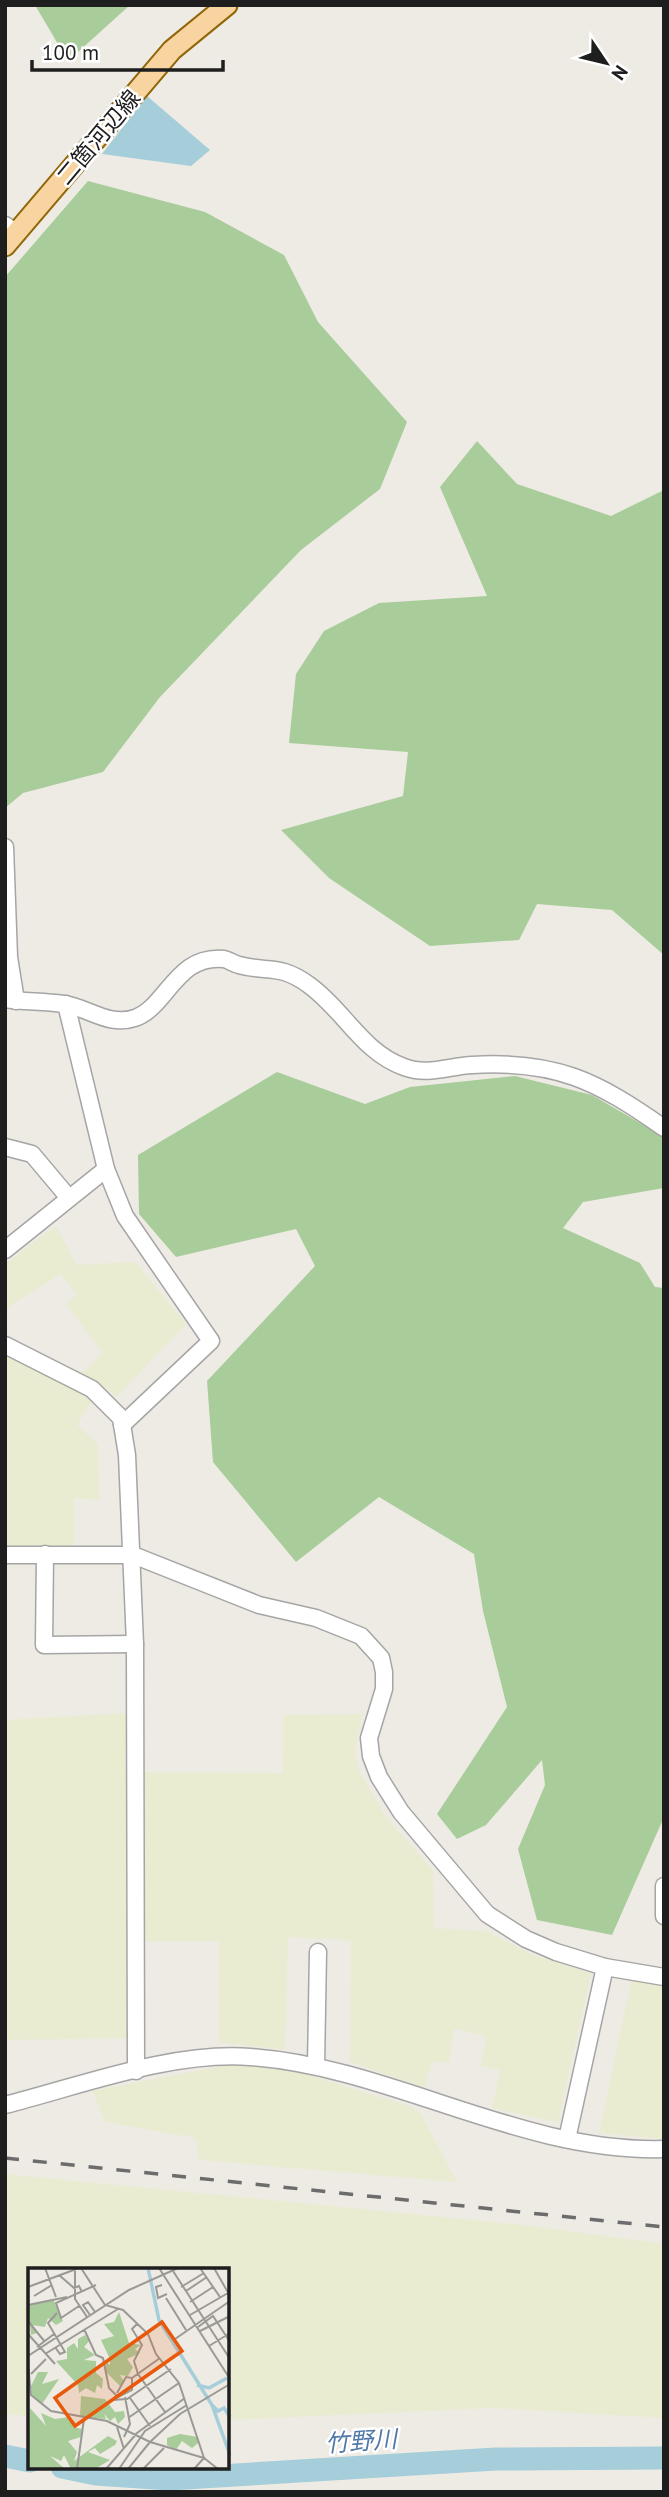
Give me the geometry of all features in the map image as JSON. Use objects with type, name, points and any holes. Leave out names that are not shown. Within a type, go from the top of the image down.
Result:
[{"type":"main road","name":"二箇河辺線","points":[[9,235],[172,50],[227,5]]},
{"type":"street","points":[[6,855],[11,1000],[66,1004],[107,1020],[134,1018],[156,1005],[168,985],[186,970],[209,961],[225,959],[240,966],[274,968],[309,985],[381,1056],[405,1068],[427,1072],[470,1065],[504,1065],[569,1073],[602,1088],[664,1128]]},
{"type":"street","points":[[66,1004],[106,1169],[125,1216],[211,1341],[122,1425]]},
{"type":"street","points":[[5,1147],[32,1154],[69,1199]]},
{"type":"street","points":[[5,1250],[106,1169]]},
{"type":"street","points":[[5,1345],[92,1388],[121,1418],[127,1455],[133,1555],[136,2071]]},
{"type":"street","points":[[45,1554],[44,1646],[135,1644]]},
{"type":"street","points":[[5,1555],[133,1555],[259,1605],[316,1618],[360,1636],[381,1658],[384,1672],[384,1689],[369,1738],[371,1756],[387,1793],[487,1914],[536,1943],[605,1967],[664,1978]]},
{"type":"street","points":[[664,1886],[664,1916]]},
{"type":"street","points":[[316,2066],[318,1952]]},
{"type":"street","points":[[567,2139],[605,1967]]},
{"type":"street","points":[[5,2105],[136,2071],[220,2057],[247,2056],[316,2066],[567,2139],[637,2149],[664,2148]]},
{"type":"green space","points":[[35,5],[130,5],[68,61]]},
{"type":"green space","points":[[88,181],[205,212],[284,255],[318,322],[407,422],[380,489],[301,550],[160,697],[103,772],[23,793],[5,808],[5,277]]},
{"type":"green space","points":[[477,441],[517,484],[611,516],[664,490],[664,955],[612,910],[537,904],[519,940],[430,946],[329,878],[281,830],[403,796],[408,752],[289,743],[296,674],[324,631],[379,603],[487,596],[440,487]]},
{"type":"green space","points":[[277,1072],[365,1104],[410,1087],[515,1076],[592,1095],[664,1137],[664,1188],[583,1202],[563,1228],[640,1263],[655,1287],[664,1288],[664,1817],[612,1935],[537,1920],[518,1849],[545,1785],[542,1760],[486,1825],[457,1839],[437,1814],[507,1707],[483,1611],[474,1554],[379,1497],[296,1562],[213,1462],[207,1381],[315,1266],[296,1229],[176,1257],[139,1214],[138,1155]]},
{"type":"green space","points":[[56,1226],[76,1265],[135,1262],[186,1324],[116,1397],[105,1387],[91,1402],[77,1425],[98,1445],[99,1500],[74,1498],[74,1545],[5,1549],[5,1355],[68,1387],[103,1353],[66,1304],[77,1294],[60,1274],[5,1309],[5,1264]]},
{"type":"green space","points":[[126,1713],[125,1772],[283,1773],[284,1715],[362,1714],[355,1753],[359,1771],[386,1817],[433,1870],[434,1928],[488,1932],[531,1954],[591,1973],[558,2122],[492,2108],[500,2070],[481,2066],[487,2036],[454,2029],[449,2062],[432,2062],[424,2087],[350,2062],[351,1940],[288,1937],[285,2050],[219,2042],[219,1941],[129,1941],[127,2038],[5,2040],[5,1720]]},
{"type":"green space","points":[[632,1978],[664,1985],[664,2139],[599,2133]]},
{"type":"green space","points":[[233,2064],[292,2070],[412,2107],[421,2114],[457,2182],[199,2160],[196,2138],[105,2122],[93,2091]]},
{"type":"green space","points":[[5,2174],[523,2225],[664,2244],[664,2418],[494,2408],[229,2420],[229,2268],[28,2268],[28,2416],[5,2414]]},
{"type":"water","points":[[147,96],[210,150],[191,166],[102,154]]},
{"type":"waterway","name":"竹野川","points":[[5,2456],[28,2461]]},
{"type":"waterway","name":"竹野川","points":[[72,2469],[96,2474],[169,2479],[496,2459],[664,2458]]},
{"type":"railway","points":[[5,2158],[664,2227]]}]
